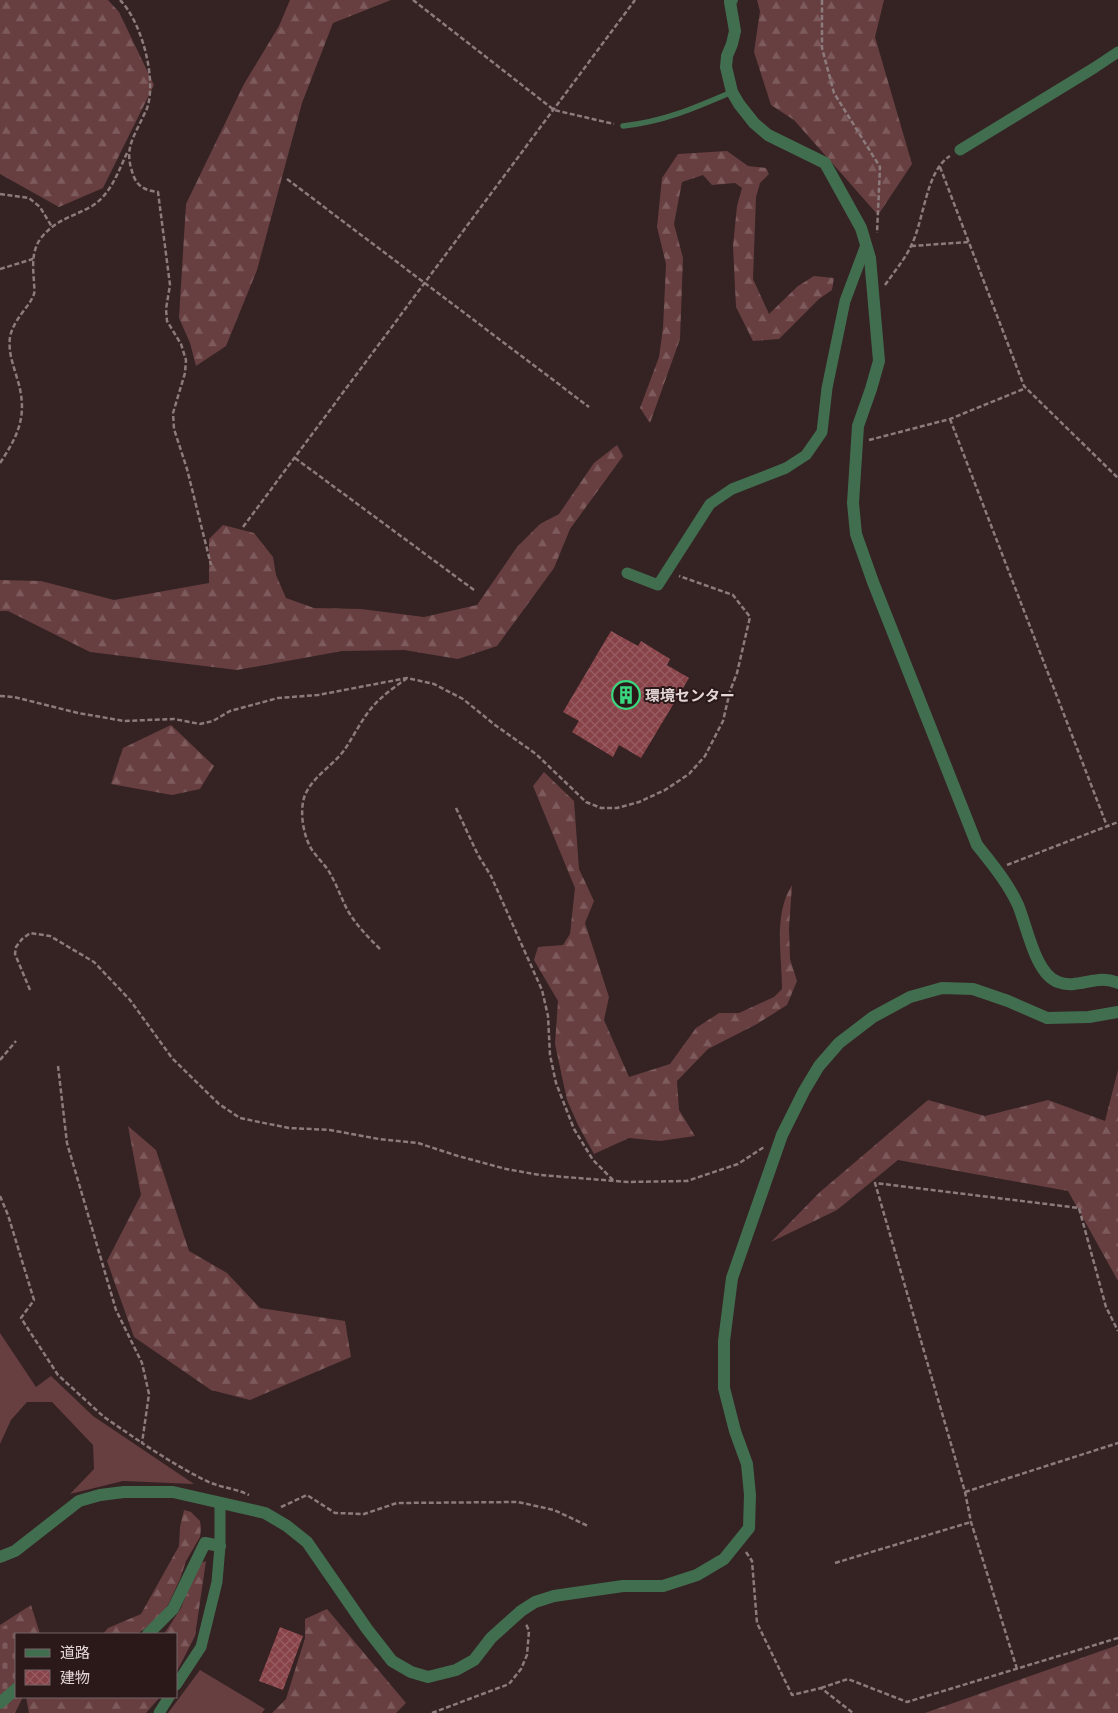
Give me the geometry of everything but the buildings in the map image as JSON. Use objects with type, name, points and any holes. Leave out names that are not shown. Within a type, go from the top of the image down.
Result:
[{"type":"street","points":[[730,1],[735,32],[727,56],[726,67],[732,92],[754,122],[768,135],[825,163],[861,228],[870,258],[879,361],[858,426],[853,502],[856,534],[873,582],[977,845],[997,870],[1018,905],[1033,949],[1046,974],[1056,982],[1065,984],[1079,984],[1097,980],[1112,980],[1118,983]]},
{"type":"street","points":[[960,150],[1118,52]]},
{"type":"street","points":[[627,573],[658,585],[710,504],[732,488],[786,468],[806,455],[822,432],[827,388],[845,301],[866,245]]},
{"type":"street","points":[[0,1557],[15,1551],[79,1501],[100,1495],[124,1492],[173,1492],[265,1513],[287,1526],[307,1542],[367,1629],[392,1661],[411,1672],[428,1677],[456,1670],[474,1660],[491,1638],[521,1611],[535,1602],[554,1596],[623,1586],[663,1586],[697,1575],[724,1560],[749,1528],[750,1495],[747,1464],[735,1430],[724,1388],[724,1340],[732,1278],[782,1135],[819,1066],[839,1043],[873,1017],[910,997],[942,988],[974,989],[1008,1001],[1046,1018],[1089,1017],[1118,1012]]},
{"type":"street","points":[[178,1682],[201,1647],[217,1582],[220,1546],[220,1503]]},
{"type":"street","points":[[149,1633],[174,1609],[205,1543],[220,1546]]},
{"type":"street","points":[[0,1702],[15,1690]]},
{"type":"street","points":[[158,1713],[168,1698]]},
{"type":"lane","points":[[623,126],[651,122],[684,113],[732,92]]},
{"type":"path","points":[[0,463],[14,442],[22,418],[23,397],[9,353],[10,337],[16,322],[35,293],[33,259],[40,240],[52,227],[68,216],[92,205],[110,189],[148,105],[150,85],[148,58],[141,36],[125,4],[120,0]]},
{"type":"path","points":[[413,0],[554,110],[623,126]]},
{"type":"path","points":[[243,527],[635,0]]},
{"type":"path","points":[[822,0],[822,48],[834,93],[880,167],[877,235]]},
{"type":"path","points":[[128,151],[130,167],[136,182],[147,191],[158,192],[170,285],[166,309],[167,321],[181,344],[186,360],[185,373],[173,413],[174,429],[188,469],[211,565]]},
{"type":"path","points":[[874,302],[911,246],[922,218],[930,186],[940,167],[1024,386],[1118,478]]},
{"type":"path","points":[[287,179],[589,407]]},
{"type":"path","points":[[0,194],[28,198],[40,207],[52,227]]},
{"type":"path","points":[[911,246],[968,242]]},
{"type":"path","points":[[0,269],[33,259]]},
{"type":"path","points":[[856,443],[950,419],[1026,388]]},
{"type":"path","points":[[950,419],[1107,826]]},
{"type":"path","points":[[295,458],[474,590]]},
{"type":"path","points":[[0,696],[14,697],[78,713],[124,721],[174,719],[200,724],[213,722],[230,711],[278,698],[318,695],[407,678],[434,684],[463,699],[495,725],[536,754],[586,802],[601,808],[617,808],[639,802],[665,790],[688,774],[705,756],[723,721],[750,617],[732,596],[667,571]]},
{"type":"path","points":[[380,949],[361,930],[348,911],[332,876],[312,850],[305,834],[302,813],[304,796],[311,783],[326,771],[343,751],[369,710],[407,678]]},
{"type":"path","points":[[456,808],[478,855],[491,876],[542,990],[548,1016],[550,1055],[556,1082],[574,1129],[594,1160],[614,1181]]},
{"type":"path","points":[[997,870],[1118,822]]},
{"type":"path","points":[[30,990],[15,954],[16,947],[30,933],[50,936],[94,962],[130,1000],[172,1058],[219,1104],[240,1118],[289,1128],[330,1130],[379,1139],[418,1143],[506,1169],[540,1175],[628,1182],[687,1181],[738,1164],[782,1135]]},
{"type":"path","points":[[0,1060],[16,1041]]},
{"type":"path","points":[[58,1066],[66,1143],[116,1310],[142,1363],[149,1394],[142,1443]]},
{"type":"path","points":[[1016,1669],[875,1183],[1079,1208],[1106,1307],[1118,1331]]},
{"type":"path","points":[[0,1196],[8,1215],[34,1300],[21,1318],[58,1375],[104,1417],[182,1469],[214,1484],[240,1490],[255,1498]]},
{"type":"path","points":[[965,1492],[1118,1443]]},
{"type":"path","points":[[265,1513],[308,1495],[335,1513],[364,1514],[397,1503],[518,1502],[554,1510],[588,1526]]},
{"type":"path","points":[[836,1563],[972,1522]]},
{"type":"path","points":[[739,1540],[752,1561],[757,1624],[792,1695],[848,1679],[907,1702],[1118,1638]]},
{"type":"path","points":[[432,1713],[509,1684],[515,1678],[527,1655],[529,1631],[521,1611]]},
{"type":"path","points":[[821,1688],[853,1713]]},
{"type":"green space","points":[[0,0],[108,0],[119,12],[154,85],[103,188],[59,207],[0,174]]},
{"type":"green space","points":[[290,0],[391,0],[333,23],[302,103],[257,270],[226,346],[196,366],[190,343],[179,318],[186,204],[244,84],[279,26]]},
{"type":"green space","points":[[757,0],[884,0],[875,37],[912,164],[878,215],[794,120],[771,105],[754,52],[760,11]]},
{"type":"green space","points":[[727,151],[748,166],[766,168],[769,174],[760,183],[756,197],[753,279],[769,314],[798,286],[814,276],[834,278],[832,290],[819,299],[779,339],[753,341],[736,307],[733,246],[737,206],[742,188],[735,183],[712,185],[703,175],[682,182],[674,224],[683,258],[680,339],[650,423],[640,408],[659,357],[663,328],[666,264],[657,227],[662,178],[678,154]]},
{"type":"green space","points":[[617,445],[623,456],[570,529],[554,568],[497,646],[458,659],[404,650],[342,651],[237,670],[90,652],[8,611],[0,611],[0,580],[41,581],[114,600],[209,583],[209,539],[223,525],[254,533],[273,557],[276,575],[286,598],[314,608],[361,609],[424,617],[477,605],[517,547],[540,524],[559,514],[594,463]]},
{"type":"green space","points":[[171,725],[214,766],[200,789],[172,795],[111,784],[123,748]]},
{"type":"green space","points":[[544,772],[574,801],[579,869],[594,901],[585,923],[609,997],[604,1020],[629,1077],[670,1064],[696,1028],[719,1013],[739,1013],[774,997],[782,989],[780,922],[782,909],[792,885],[789,928],[790,959],[797,981],[787,1005],[757,1024],[708,1049],[677,1081],[679,1110],[695,1136],[660,1141],[629,1138],[594,1154],[567,1100],[555,1044],[558,1001],[534,960],[538,947],[563,945],[570,934],[575,888],[533,786]]},
{"type":"green space","points":[[1118,1070],[1118,1281],[1068,1191],[898,1160],[837,1210],[771,1242],[820,1192],[928,1100],[985,1116],[1048,1100],[1105,1121]]},
{"type":"green space","points":[[128,1126],[156,1150],[189,1251],[227,1273],[260,1308],[345,1321],[351,1357],[250,1400],[211,1390],[134,1337],[107,1261],[141,1195]]},
{"type":"green space","points":[[0,1333],[36,1387],[51,1376],[93,1416],[194,1484],[123,1481],[70,1494],[94,1469],[93,1445],[52,1402],[27,1402],[11,1420],[0,1444]]},
{"type":"green space","points":[[184,1510],[191,1512],[200,1521],[200,1537],[186,1561],[168,1605],[155,1621],[138,1633],[104,1633],[108,1628],[141,1614],[179,1546],[180,1527]]},
{"type":"green space","points":[[206,1561],[195,1636],[178,1669],[178,1633],[165,1633],[181,1608],[198,1564]]},
{"type":"green space","points":[[31,1605],[40,1633],[15,1633],[0,1638],[0,1625]]},
{"type":"green space","points":[[327,1609],[406,1703],[396,1713],[272,1713],[286,1699],[305,1638],[305,1619]]},
{"type":"green space","points":[[6,1625],[16,1633],[15,1698],[22,1698],[15,1713],[0,1713],[0,1628]]},
{"type":"green space","points":[[1118,1645],[1118,1713],[925,1713]]},
{"type":"green space","points":[[200,1670],[265,1709],[262,1713],[168,1713]]},
{"type":"green space","points":[[26,1698],[159,1698],[146,1713],[29,1713]]},
{"type":"place","name":"環境センター","points":[[626,695]]}]
